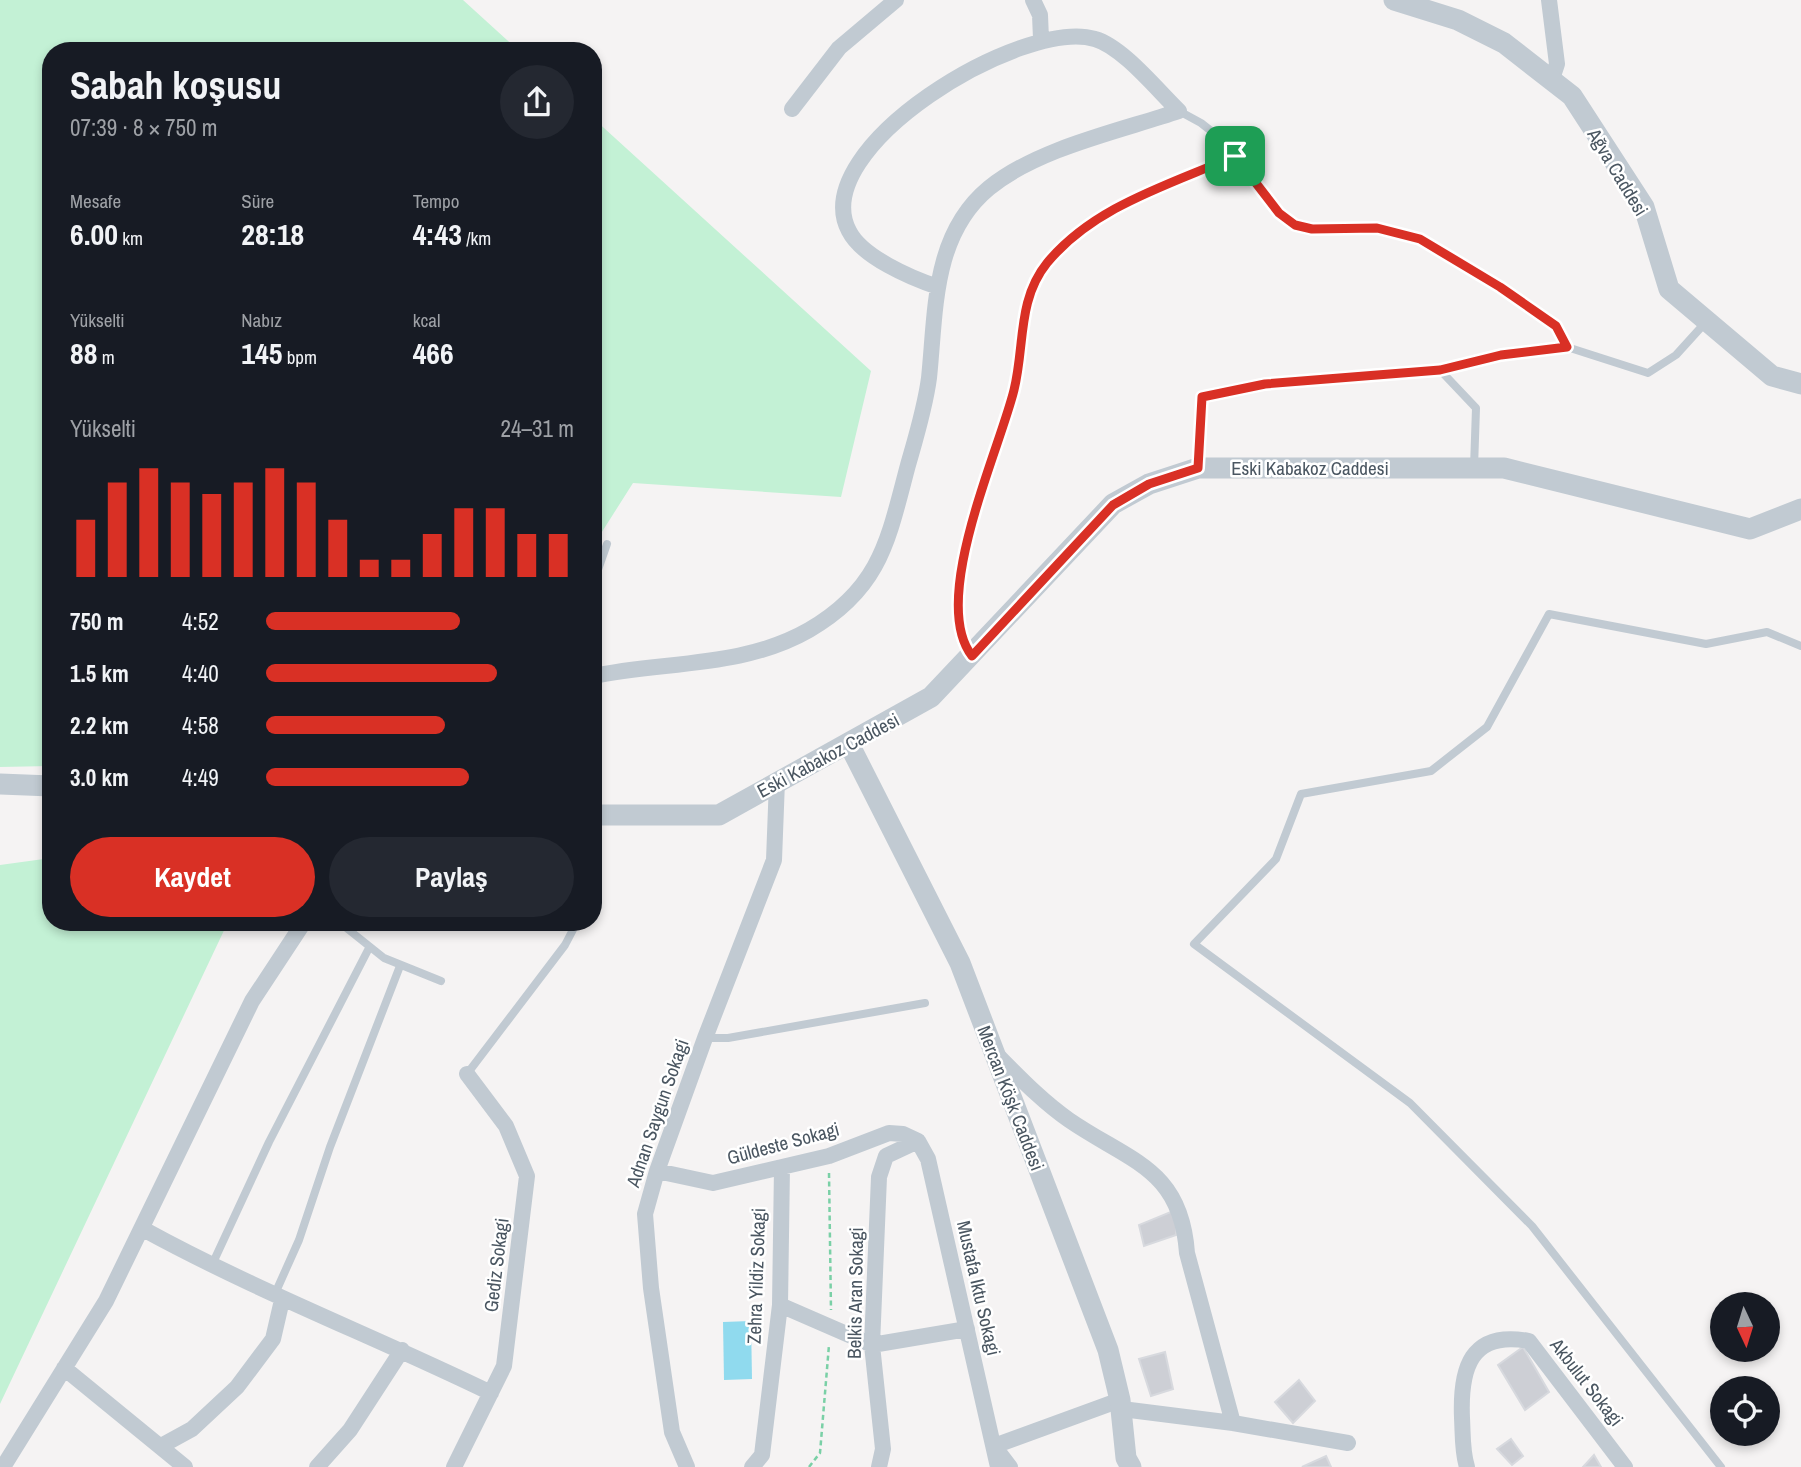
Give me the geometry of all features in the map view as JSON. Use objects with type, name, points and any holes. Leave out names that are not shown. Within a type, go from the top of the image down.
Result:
[{"type":"street","points":[[792,109],[839,48],[897,0]]},
{"type":"street","points":[[1033,0],[1040,15],[1041,39]]},
{"type":"street","name":"Ağva Caddesi","points":[[1394,0],[1458,20],[1504,43],[1572,96],[1644,207],[1669,289],[1772,376],[1801,384]]},
{"type":"street","points":[[1549,0],[1557,64],[1552,79]]},
{"type":"street","points":[[602,675],[727,659],[762,650],[784,642],[827,619],[864,585],[886,548],[923,408],[938,287],[947,248],[965,214],[987,190],[1009,173],[1034,161],[1179,111],[1110,45],[1080,36],[1041,39],[954,79],[919,102],[874,145],[847,186],[844,215],[850,234],[892,267],[938,287]]},
{"type":"street","name":"Eski Kabakoz Caddesi","points":[[602,815],[719,815],[931,697],[1113,505],[1149,484],[1198,468],[1504,468],[1750,529],[1801,509]]},
{"type":"street","name":"Mercan Köşk Caddesi","points":[[849,744],[960,964],[1108,1350],[1121,1404],[1126,1458],[1131,1467]]},
{"type":"street","name":"Adnan Saygun Sokagi","points":[[687,1467],[672,1432],[651,1288],[645,1214],[657,1171],[705,1038],[774,860],[777,781]]},
{"type":"street","points":[[0,784],[42,786]]},
{"type":"street","points":[[3,1467],[106,1301],[252,1001],[298,931]]},
{"type":"street","points":[[990,1048],[1068,1119],[1147,1168],[1172,1193],[1185,1224],[1187,1253],[1233,1423]]},
{"type":"street","name":"Gediz Sokagi","points":[[454,1467],[504,1366],[527,1176],[506,1126],[467,1074]]},
{"type":"street","name":"Güldeste Sokagi","points":[[657,1171],[713,1183],[829,1156],[889,1133],[903,1134],[918,1141]]},
{"type":"street","name":"Mustafa Iktu Sokagi","points":[[918,1141],[928,1159],[998,1467]]},
{"type":"street","name":"Belkis Aran Sokagi","points":[[879,1467],[883,1449],[872,1345],[879,1177],[886,1156],[918,1141]]},
{"type":"street","name":"Zehra Yildiz Sokagi","points":[[752,1467],[762,1455],[780,1305],[782,1167]]},
{"type":"street","points":[[143,1229],[278,1298],[402,1350],[492,1393]]},
{"type":"street","points":[[161,1446],[192,1429],[237,1387],[273,1339],[278,1298]]},
{"type":"street","points":[[780,1305],[872,1345],[967,1329]]},
{"type":"street","name":"Akbulut Sokagi","points":[[1465,1461],[1461,1396],[1469,1360],[1488,1343],[1507,1337],[1529,1342],[1625,1467]]},
{"type":"street","points":[[317,1467],[349,1430],[402,1350]]},
{"type":"street","points":[[64,1368],[185,1467]]},
{"type":"street","points":[[994,1446],[1121,1404],[1348,1443]]},
{"type":"street","name":"Mustafa Iktu Sokagi","points":[[994,1446],[1010,1467]]},
{"type":"lane","points":[[1179,111],[1211,130],[1279,213],[1295,225],[1312,229],[1377,228],[1420,239],[1500,287],[1556,326],[1567,347]]},
{"type":"lane","points":[[972,656],[963,642],[958,624],[967,541],[1013,393],[1020,361],[1024,314],[1032,287],[1054,255],[1100,215],[1235,156]]},
{"type":"lane","points":[[1198,468],[1202,397],[1265,384],[1440,370],[1501,355],[1567,347],[1648,373],[1676,355],[1707,321]]},
{"type":"lane","points":[[1440,370],[1476,408],[1474,468]]},
{"type":"lane","points":[[602,558],[607,544]]},
{"type":"lane","points":[[1721,1467],[1532,1226],[1410,1103],[1194,944],[1276,859],[1301,794],[1431,771],[1487,727],[1549,614],[1706,644],[1767,632],[1801,646]]},
{"type":"lane","points":[[349,931],[369,948],[400,967],[441,981]]},
{"type":"lane","points":[[467,1074],[565,945],[572,931]]},
{"type":"lane","points":[[211,1266],[275,1130],[369,948]]},
{"type":"lane","points":[[278,1298],[330,1147],[400,967]]},
{"type":"lane","points":[[705,1038],[727,1038],[925,1003]]},
{"type":"green space","points":[[0,0],[463,0],[509,42],[42,42],[42,766],[0,767]]},
{"type":"green space","points":[[602,126],[871,371],[841,497],[633,483],[602,532]]},
{"type":"green space","points":[[42,859],[42,931],[224,931],[0,1404],[0,865]]},
{"type":"water","points":[[751,1321],[752,1379],[724,1380],[723,1322]]},
{"type":"building","points":[[1178,1209],[1176,1235],[1144,1246],[1139,1225]]},
{"type":"building","points":[[1523,1347],[1549,1392],[1525,1410],[1498,1365]]},
{"type":"building","points":[[1165,1352],[1173,1389],[1151,1396],[1139,1359]]},
{"type":"building","points":[[1299,1380],[1315,1401],[1293,1423],[1275,1402]]},
{"type":"building","points":[[1511,1439],[1523,1456],[1512,1465],[1497,1449]]},
{"type":"building","points":[[1594,1455],[1601,1467],[1583,1467]]},
{"type":"building","points":[[1326,1456],[1331,1467],[1302,1467]]},
{"type":"route","points":[[1235,156],[1286,220],[1303,228],[1362,226],[1420,239],[1500,287],[1556,326],[1564,335],[1567,347],[1501,355],[1440,370],[1265,384],[1202,397],[1198,468],[1149,484],[1113,505],[972,656],[959,633],[958,624],[967,541],[1013,393],[1020,361],[1024,314],[1032,287],[1054,255],[1100,215],[1235,156]]}]
